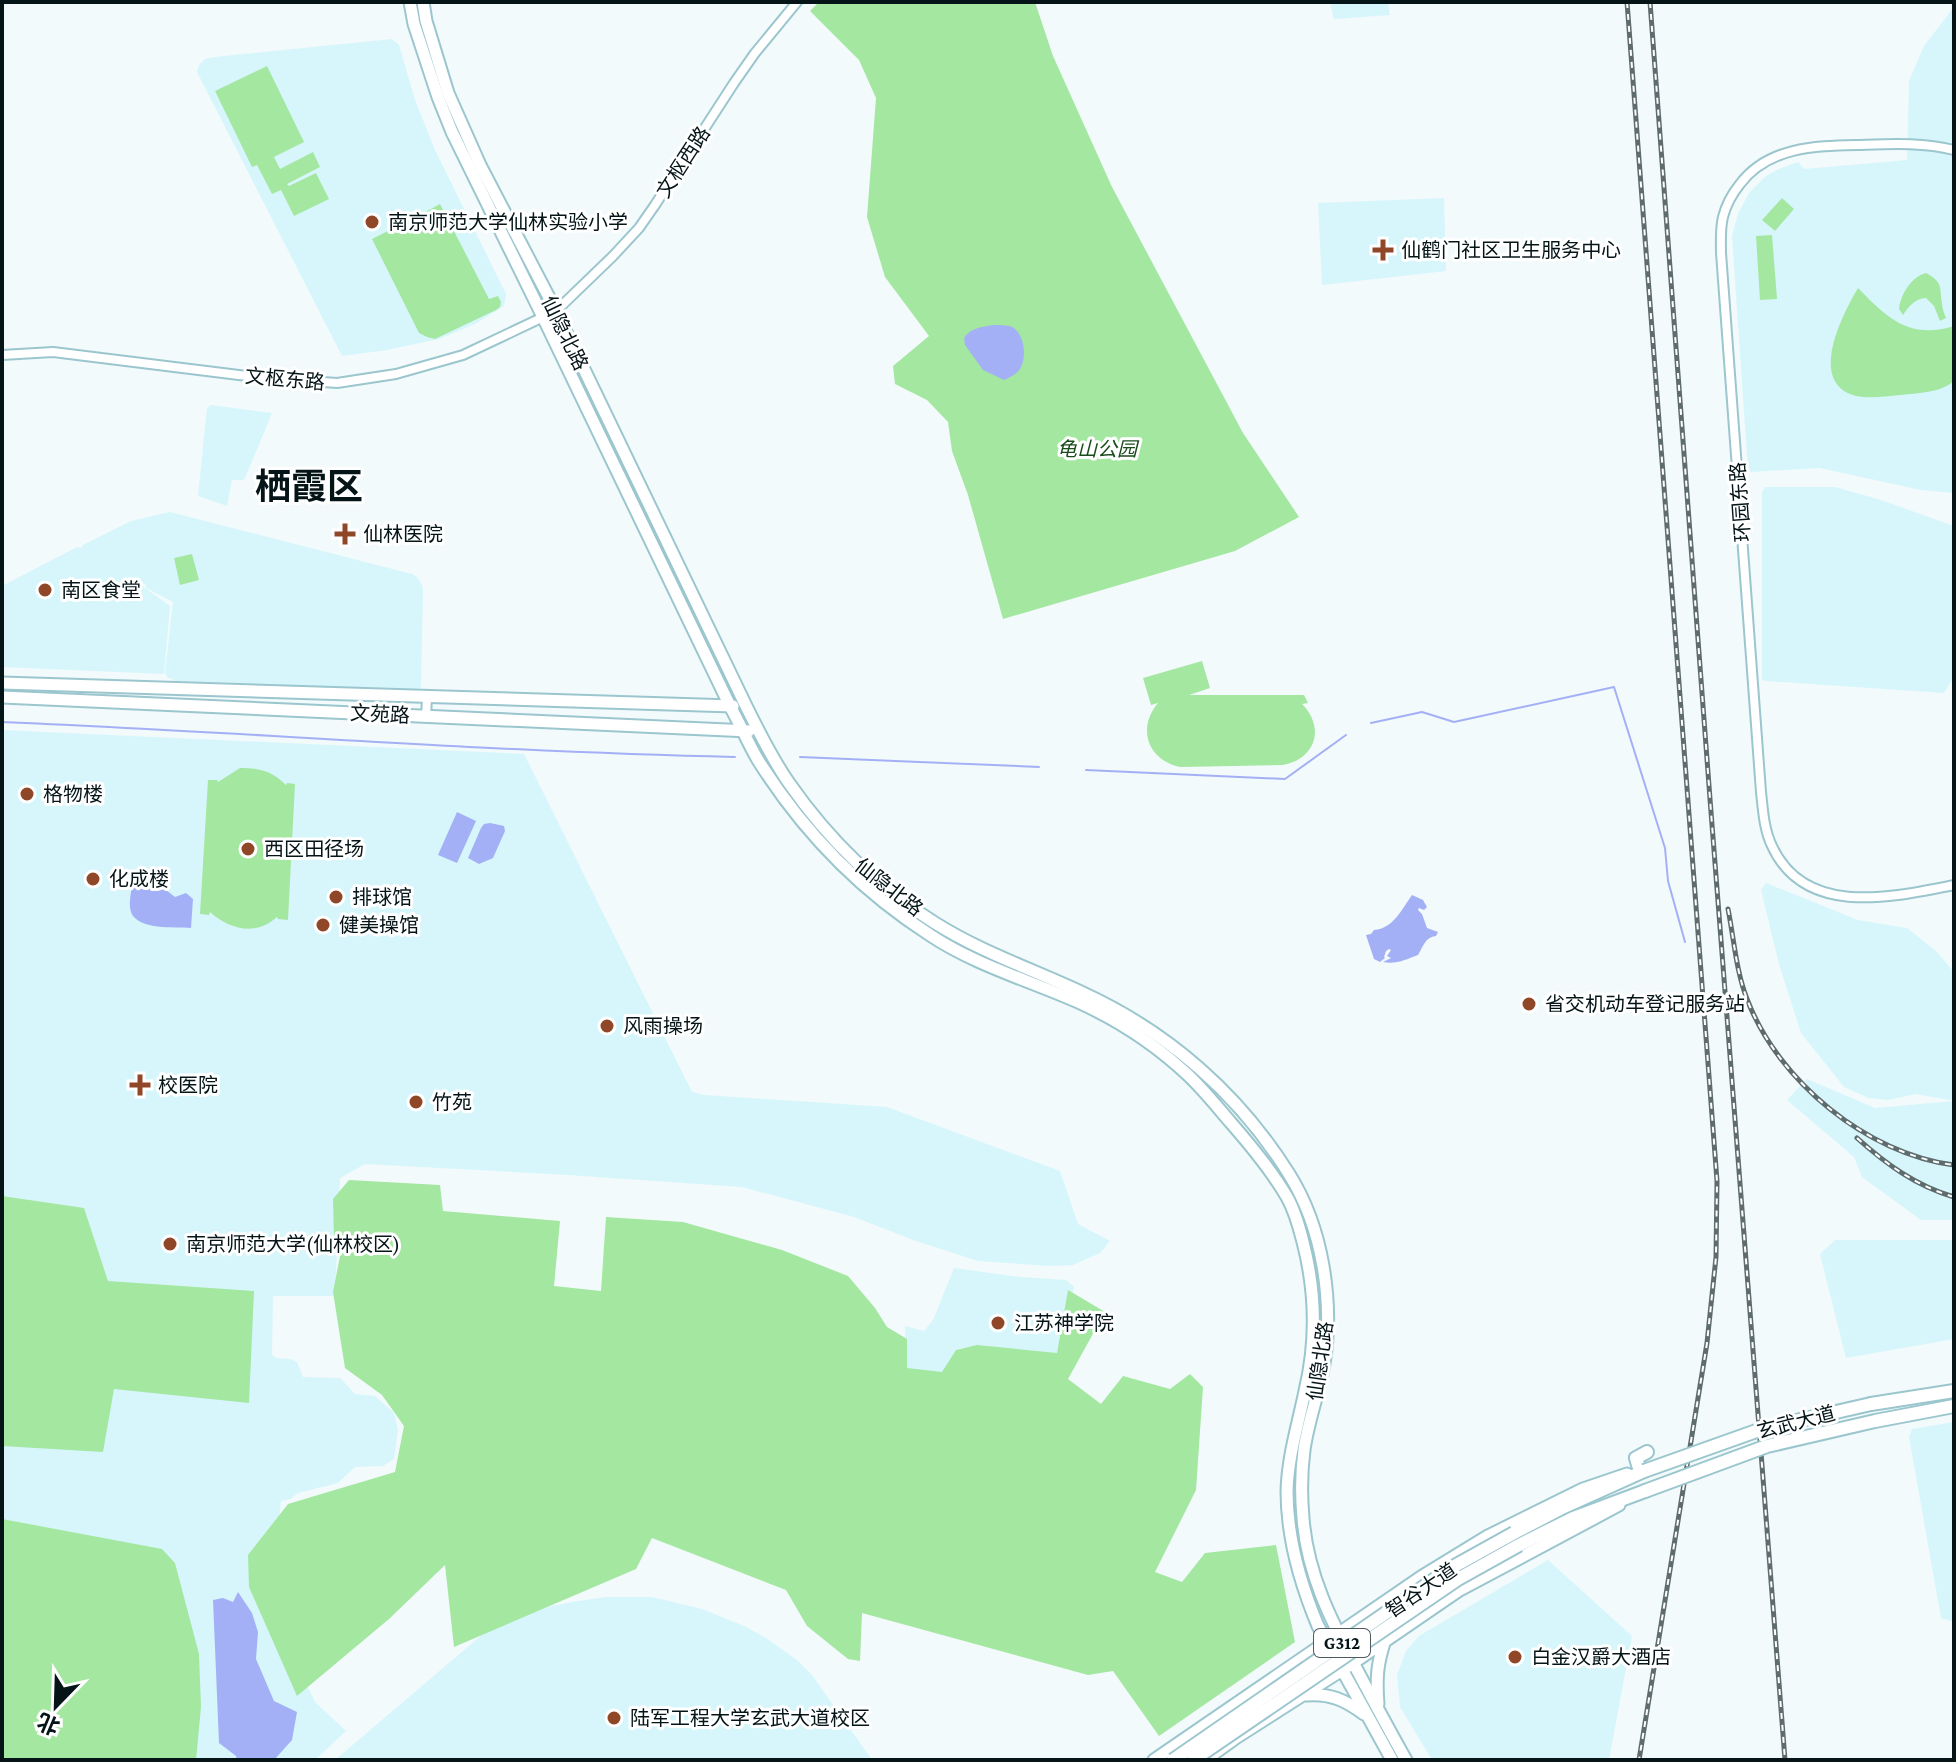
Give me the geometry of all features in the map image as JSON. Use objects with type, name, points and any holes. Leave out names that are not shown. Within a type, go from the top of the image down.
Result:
[{"type":"highway","name":"玄武大道","points":[[1644,1471],[1762,1429],[1954,1389]]},
{"type":"highway","name":"玄武大道","points":[[1645,1491],[1767,1446],[1875,1421],[1954,1408]]},
{"type":"highway","points":[[1622,1479],[1633,1460],[1640,1456],[1647,1452],[1636,1458],[1638,1465],[1644,1471]]},
{"type":"highway","name":"智谷大道","points":[[1193,1760],[1564,1507],[1644,1471]]},
{"type":"highway","name":"智谷大道","points":[[1173,1760],[1451,1568],[1517,1539],[1645,1491]]},
{"type":"main road","name":"仙隐北路","points":[[410,2],[418,39],[452,132],[730,706],[779,791],[831,856],[893,910],[944,944],[981,963],[1079,1003],[1137,1034],[1170,1059],[1201,1088],[1251,1146],[1288,1199],[1306,1254],[1315,1324],[1308,1377],[1292,1444],[1287,1492],[1293,1552],[1308,1603],[1326,1641],[1392,1760]]},
{"type":"main road","name":"仙隐北路","points":[[423,2],[448,93],[480,165],[556,311],[746,706],[788,782],[839,846],[866,872],[934,923],[1114,1008],[1167,1042],[1226,1093],[1289,1173],[1308,1211],[1319,1249],[1327,1323],[1321,1378],[1304,1451],[1301,1492],[1306,1549],[1328,1615],[1406,1760]]},
{"type":"main road","name":"文苑路","points":[[2,683],[746,706]]},
{"type":"main road","name":"文苑路","points":[[2,697],[758,730]]},
{"type":"main road","points":[[1154,1760],[1337,1633],[1488,1536],[1583,1489],[1622,1479]]},
{"type":"main road","points":[[1205,1760],[1471,1583],[1645,1491]]},
{"type":"main road","points":[[1379,1712],[1376,1681],[1385,1640]]},
{"type":"main road","points":[[1302,1696],[1330,1695],[1367,1716]]},
{"type":"street","name":"文枢西路","points":[[556,311],[639,228],[734,83],[797,2]]},
{"type":"street","name":"环园东路","points":[[1954,150],[1918,144],[1850,145],[1789,151],[1771,158],[1755,167],[1728,204],[1721,229],[1721,253],[1761,792],[1771,846],[1789,871],[1800,880],[1813,888],[1841,897],[1908,894],[1954,885]]},
{"type":"street","name":"文枢东路","points":[[2,355],[53,352],[255,377],[337,383],[396,374],[463,355],[556,311]]},
{"type":"street","points":[[426,716],[427,698]]},
{"type":"shaded area","points":[[1330,2],[1388,2],[1390,15],[1334,19]]},
{"type":"shaded area","points":[[1954,7],[1954,493],[1921,490],[1820,468],[1751,472],[1748,470],[1732,236],[1738,214],[1749,193],[1766,176],[1798,162],[1804,169],[1907,160],[1909,81],[1924,46]]},
{"type":"shaded area","name":"南京师范大学仙林实验小学","points":[[392,39],[399,45],[415,100],[435,150],[506,294],[504,306],[475,324],[439,339],[342,356],[197,72],[205,59],[215,57]]},
{"type":"shaded area","name":"仙鹤门社区卫生服务中心","points":[[1444,198],[1446,271],[1322,285],[1318,203]]},
{"type":"shaded area","points":[[211,405],[272,413],[245,478],[232,480],[227,506],[198,496],[207,408]]},
{"type":"shaded area","points":[[1765,487],[1835,487],[1954,526],[1954,677],[1944,693],[1762,680],[1762,492]]},
{"type":"shaded area","points":[[170,512],[417,577],[423,591],[420,689],[176,681],[165,673],[173,602],[131,578],[170,606],[164,674],[2,667],[2,586],[131,521]]},
{"type":"shaded area","name":"南京师范大学(仙林校区)","points":[[2,730],[524,754],[692,1092],[887,1107],[1060,1171],[1078,1224],[1110,1241],[1100,1253],[1073,1265],[978,1261],[854,1217],[742,1187],[365,1164],[340,1178],[335,1296],[273,1296],[272,1355],[297,1362],[303,1377],[340,1378],[355,1394],[375,1396],[394,1413],[398,1430],[394,1459],[383,1466],[355,1467],[338,1483],[298,1493],[281,1501],[273,1580],[267,1604],[315,1702],[346,1731],[315,1760],[2,1760]]},
{"type":"shaded area","points":[[1766,883],[1858,920],[1907,928],[1936,951],[1954,972],[1954,1099],[1916,1094],[1888,1100],[1869,1098],[1844,1087],[1801,1033],[1779,964],[1761,890]]},
{"type":"shaded area","points":[[1807,1079],[1875,1108],[1954,1101],[1954,1220],[1921,1220],[1862,1177],[1854,1157],[1787,1100]]},
{"type":"shaded area","points":[[1835,1240],[1954,1240],[1954,1339],[1846,1358],[1820,1254]]},
{"type":"shaded area","name":"江苏神学院","points":[[954,1268],[1066,1280],[1074,1287],[1056,1356],[960,1348],[951,1377],[906,1370],[905,1326],[924,1331],[933,1320]]},
{"type":"shaded area","points":[[1954,1422],[1954,1622],[1941,1618],[1909,1437],[1912,1429]]},
{"type":"shaded area","name":"白金汉爵大酒店","points":[[1548,1560],[1632,1636],[1609,1760],[1432,1760],[1400,1707],[1397,1675],[1406,1651],[1419,1636]]},
{"type":"shaded area","name":"陆军工程大学玄武大道校区","points":[[605,1597],[652,1597],[702,1609],[766,1638],[812,1675],[872,1760],[335,1760],[504,1616]]},
{"type":"green space","name":"龟山公园","points":[[819,2],[1035,2],[1053,56],[1112,187],[1243,433],[1299,517],[1235,551],[1003,619],[968,495],[952,451],[948,422],[927,400],[895,384],[893,366],[929,336],[885,277],[867,217],[876,98],[859,60],[810,11]]},
{"type":"green space","points":[[267,66],[304,142],[274,157],[280,169],[313,152],[320,167],[287,184],[289,186],[316,173],[329,199],[294,216],[281,190],[272,194],[257,165],[252,167],[215,91]]},
{"type":"green space","points":[[1782,198],[1794,209],[1775,231],[1762,220]]},
{"type":"green space","points":[[440,204],[489,299],[498,296],[501,302],[496,310],[435,339],[419,333],[372,239],[388,231],[401,219],[420,215]]},
{"type":"green space","points":[[1772,235],[1777,299],[1760,300],[1756,236]]},
{"type":"green space","points":[[1926,273],[1940,286],[1946,318],[1940,321],[1934,306],[1926,298],[1913,304],[1903,315],[1899,309],[1908,287]]},
{"type":"green space","points":[[1858,288],[1900,324],[1925,330],[1954,326],[1954,381],[1928,392],[1878,397],[1856,396],[1841,389],[1833,377],[1833,347],[1844,314]]},
{"type":"green space","points":[[192,554],[199,580],[180,585],[174,558]]},
{"type":"green space","points":[[1202,661],[1210,688],[1189,695],[1304,695],[1308,703],[1302,704],[1314,723],[1315,733],[1309,750],[1293,762],[1282,765],[1180,767],[1160,758],[1149,742],[1147,732],[1158,703],[1151,705],[1143,678]]},
{"type":"green space","name":"西区田径场","points":[[240,768],[265,771],[286,785],[295,784],[288,920],[277,917],[252,929],[234,927],[210,912],[209,915],[200,914],[208,780],[218,782]]},
{"type":"green space","points":[[349,1180],[440,1185],[443,1211],[560,1221],[554,1286],[601,1291],[606,1217],[683,1222],[782,1250],[848,1276],[887,1327],[907,1339],[907,1368],[942,1372],[956,1350],[977,1345],[1057,1353],[1068,1290],[1105,1312],[1068,1379],[1101,1404],[1123,1376],[1170,1389],[1190,1374],[1203,1387],[1196,1490],[1155,1572],[1182,1582],[1205,1553],[1276,1545],[1295,1642],[1159,1736],[1113,1671],[1088,1675],[862,1613],[860,1661],[848,1659],[807,1626],[786,1590],[652,1538],[636,1569],[454,1647],[445,1565],[389,1619],[297,1696],[249,1587],[248,1555],[288,1504],[395,1472],[404,1426],[382,1395],[345,1368],[333,1292],[341,1251],[334,1241],[333,1199]]},
{"type":"green space","points":[[2,1196],[84,1208],[108,1281],[254,1291],[249,1403],[114,1389],[103,1452],[2,1446]]},
{"type":"green space","points":[[2,1519],[162,1549],[175,1563],[199,1654],[201,1707],[196,1760],[2,1760]]},
{"type":"water","points":[[993,325],[1012,327],[1020,335],[1024,346],[1020,369],[1004,380],[983,370],[965,345],[964,338],[970,332]]},
{"type":"water","points":[[457,812],[476,821],[457,863],[438,855]]},
{"type":"water","points":[[490,823],[504,826],[505,831],[493,858],[479,864],[468,858],[481,828]]},
{"type":"water","points":[[133,879],[145,881],[153,888],[161,886],[175,897],[186,893],[193,899],[191,928],[148,925],[135,918],[130,904]]},
{"type":"water","points":[[1412,895],[1423,900],[1427,907],[1418,910],[1427,928],[1438,932],[1436,936],[1427,940],[1418,955],[1406,960],[1383,962],[1391,958],[1387,956],[1389,949],[1380,962],[1374,959],[1366,935],[1392,922]]},
{"type":"water","points":[[238,1592],[252,1613],[258,1632],[256,1659],[274,1701],[297,1712],[292,1740],[274,1760],[237,1760],[219,1743],[213,1600],[223,1598],[233,1602]]},
{"type":"waterway","points":[[1371,723],[1422,712],[1454,722],[1614,687],[1665,848],[1668,881],[1685,942]]},
{"type":"waterway","points":[[2,722],[551,751],[735,757]]},
{"type":"waterway","points":[[1086,770],[1285,779],[1346,735]]},
{"type":"waterway","points":[[800,757],[1039,767]]},
{"type":"railway","points":[[1627,2],[1717,1181],[1716,1257],[1707,1343],[1639,1760]]},
{"type":"railway","points":[[1650,2],[1785,1760]]},
{"type":"railway","points":[[1728,909],[1747,999],[1761,1029],[1803,1085],[1858,1129],[1889,1146],[1921,1158],[1954,1165]]},
{"type":"railway","points":[[1857,1138],[1902,1173],[1954,1197]]},
{"type":"place","name":"南京师范大学仙林实验小学","points":[[372,222]]},
{"type":"place","name":"仙鹤门社区卫生服务中心","points":[[1383,250]]},
{"type":"place","name":"仙林医院","points":[[345,534]]},
{"type":"place","name":"南区食堂","points":[[45,590]]},
{"type":"place","name":"格物楼","points":[[27,794]]},
{"type":"place","name":"西区田径场","points":[[248,849]]},
{"type":"place","name":"化成楼","points":[[93,879]]},
{"type":"place","name":"排球馆","points":[[336,897]]},
{"type":"place","name":"健美操馆","points":[[323,925]]},
{"type":"place","name":"省交机动车登记服务站","points":[[1529,1004]]},
{"type":"place","name":"风雨操场","points":[[607,1026]]},
{"type":"place","name":"校医院","points":[[140,1085]]},
{"type":"place","name":"竹苑","points":[[416,1102]]},
{"type":"place","name":"南京师范大学(仙林校区)","points":[[170,1244]]},
{"type":"place","name":"江苏神学院","points":[[998,1323]]},
{"type":"place","name":"白金汉爵大酒店","points":[[1515,1657]]},
{"type":"place","name":"陆军工程大学玄武大道校区","points":[[614,1718]]},
{"type":"district","name":"栖霞区","points":[[309,487]]}]
